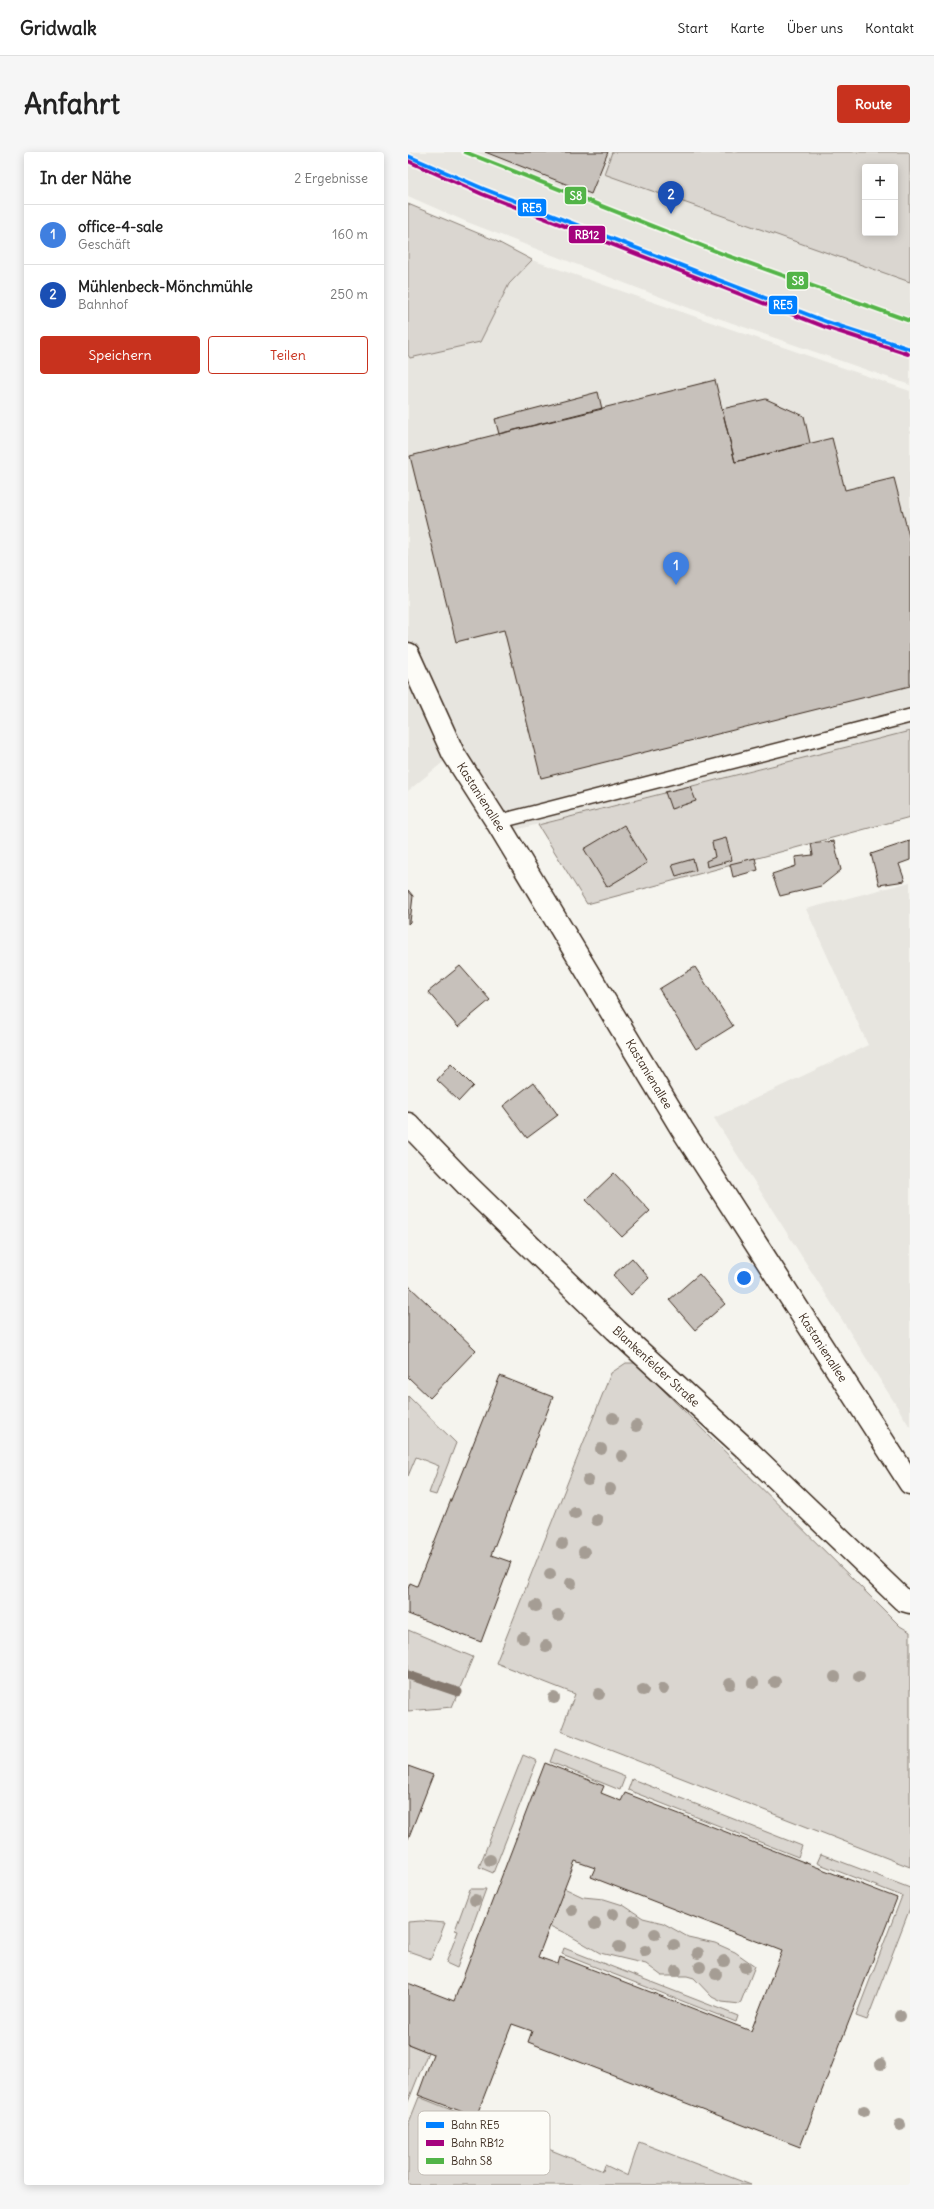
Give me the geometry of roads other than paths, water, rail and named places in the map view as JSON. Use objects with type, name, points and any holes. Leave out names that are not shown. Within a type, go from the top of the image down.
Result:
[{"type":"street","name":"Kastanienallee","points":[[408,654],[453,753],[497,822],[682,1129],[910,1483]]},
{"type":"street","name":"Blankenfelder Straße","points":[[408,1124],[467,1185],[616,1330],[747,1450],[903,1600],[910,1602]]},
{"type":"lane","points":[[497,822],[910,716]]},
{"type":"waterway","points":[[408,1675],[458,1692]]},
{"type":"rail line","name":"S8","points":[[465,152],[723,254],[910,321]]},
{"type":"rail line","name":"RE5","points":[[408,156],[484,189],[827,322],[910,349]]},
{"type":"rail line","name":"RB12","points":[[408,161],[482,194],[825,327],[908,354]]},
{"type":"place","name":"Mühlenbeck-Mönchmühle","points":[[671,214]]},
{"type":"place","name":"office-4-sale","points":[[676,585]]}]
